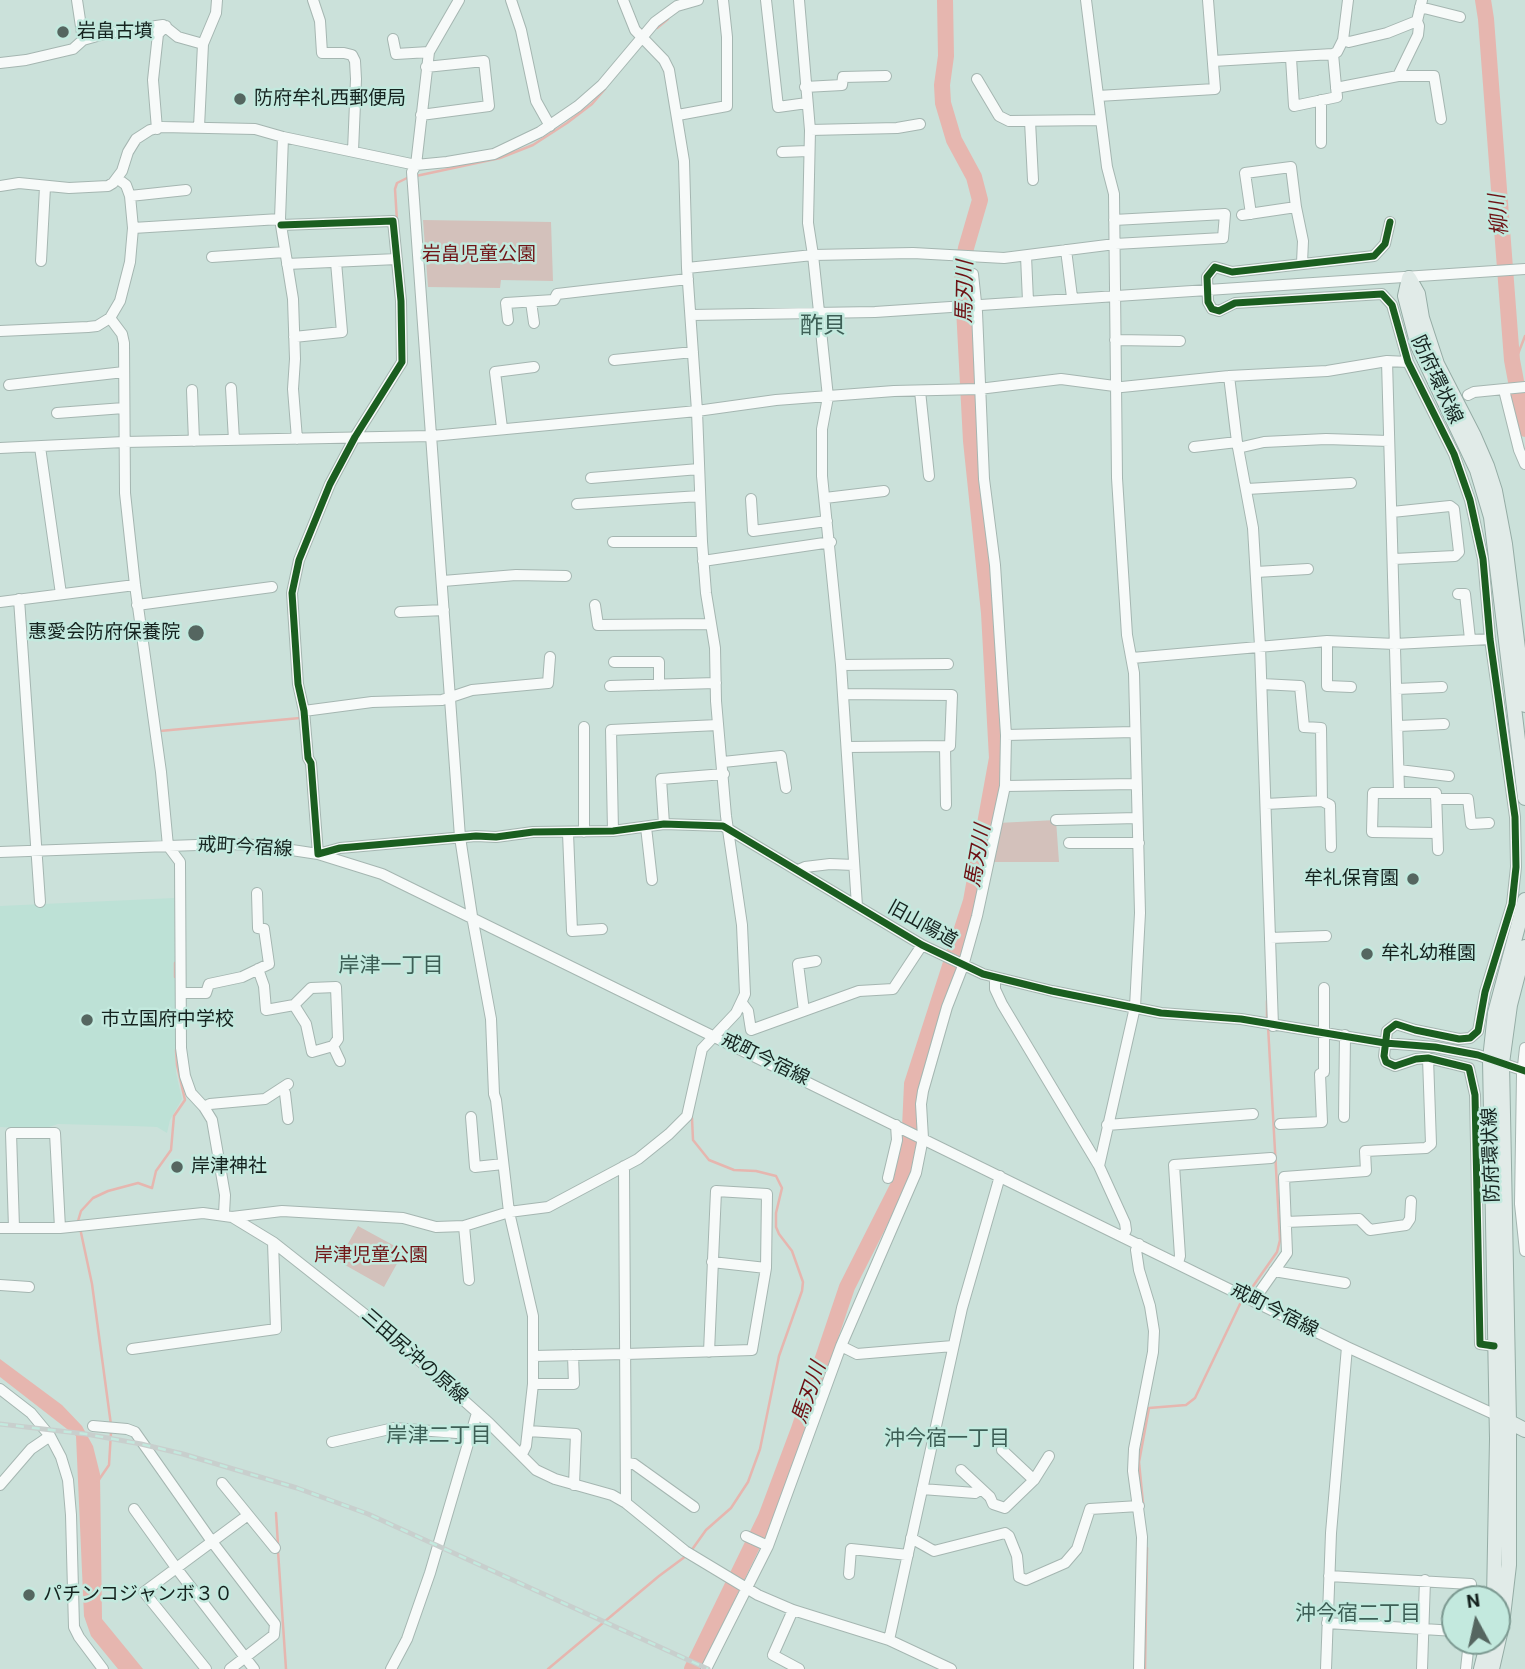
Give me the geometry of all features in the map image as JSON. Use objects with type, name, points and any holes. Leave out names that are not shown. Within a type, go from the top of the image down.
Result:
[{"type":"main road","name":"防府環状線","points":[[1409,278],[1418,294],[1437,364],[1478,446],[1495,491],[1505,544],[1525,705]]},
{"type":"main road","name":"防府環状線","points":[[1409,278],[1405,296],[1418,346],[1478,470],[1491,517],[1525,798]]},
{"type":"main road","name":"防府環状線","points":[[1492,1669],[1502,1625],[1509,1565],[1503,1418],[1495,1013],[1525,900]]},
{"type":"main road","name":"防府環状線","points":[[1495,1585],[1503,1418],[1494,1346],[1496,1061],[1525,947]]},
{"type":"main road","points":[[1503,1418],[1525,1430]]},
{"type":"street","points":[[77,0],[83,40]]},
{"type":"street","points":[[199,127],[203,44],[216,13],[216,0]]},
{"type":"street","points":[[313,0],[320,22],[322,53],[344,53],[352,55],[355,61],[353,151]]},
{"type":"street","points":[[459,0],[429,52],[416,164],[412,172],[460,838],[491,1018],[494,1094],[509,1212],[533,1316],[533,1384],[526,1446],[522,1454]]},
{"type":"street","points":[[511,0],[521,30],[536,101],[550,126]]},
{"type":"street","points":[[0,1228],[60,1228],[180,1214],[228,1216],[282,1211],[403,1218],[436,1227],[464,1226],[509,1212],[548,1207],[638,1159],[687,1116],[702,1049],[724,1028],[742,1003],[746,993],[746,979],[718,725],[715,648],[703,561],[684,161],[669,70],[664,60],[641,37],[630,21],[623,0]]},
{"type":"street","points":[[0,186],[19,183],[46,187],[108,186],[118,179],[132,144],[143,133],[156,128],[255,129],[416,164],[494,154],[550,126],[578,106],[602,85],[641,37],[666,13],[677,6],[698,0]]},
{"type":"street","points":[[678,115],[727,106],[727,37],[723,0]]},
{"type":"street","points":[[766,0],[778,107],[807,103]]},
{"type":"street","points":[[799,0],[810,130],[808,223],[828,397],[822,429],[825,498],[841,665],[857,906]]},
{"type":"street","points":[[1086,0],[1101,120],[1114,194],[1117,478],[1127,635],[1132,659],[1140,913],[1135,1007],[1099,1166]]},
{"type":"street","points":[[1098,96],[1215,89],[1208,0]]},
{"type":"street","points":[[1213,61],[1333,54],[1343,40],[1348,0]]},
{"type":"street","points":[[1398,76],[1418,35],[1417,21],[1421,4],[1460,17]]},
{"type":"street","points":[[1343,40],[1349,42],[1387,33],[1417,21]]},
{"type":"street","points":[[156,128],[153,80],[158,34],[166,26]]},
{"type":"street","points":[[0,64],[73,49],[83,40],[108,33],[166,26],[178,37],[203,44]]},
{"type":"street","points":[[393,39],[396,54],[429,52]]},
{"type":"street","points":[[1291,58],[1294,106],[1337,97],[1333,54]]},
{"type":"street","points":[[421,115],[489,106],[484,61],[426,66]]},
{"type":"street","points":[[806,88],[842,85],[843,77],[886,76]]},
{"type":"street","points":[[1336,88],[1398,76],[1434,76],[1441,119]]},
{"type":"street","points":[[977,79],[999,116],[1009,121],[1101,120]]},
{"type":"street","points":[[1321,100],[1321,143]]},
{"type":"street","points":[[1030,121],[1033,180]]},
{"type":"street","points":[[810,130],[897,128],[920,124]]},
{"type":"street","points":[[283,137],[281,222],[293,299],[293,389],[297,439]]},
{"type":"street","points":[[782,152],[808,151]]},
{"type":"street","points":[[1296,207],[1246,214],[1245,173],[1291,167],[1303,241],[1302,263]]},
{"type":"street","points":[[0,331],[97,326],[110,318],[120,301],[130,262],[133,228],[130,196],[125,185],[118,179]]},
{"type":"street","points":[[41,261],[46,187]]},
{"type":"street","points":[[130,196],[187,190]]},
{"type":"street","points":[[508,320],[506,303],[554,300],[557,294],[813,256],[913,253],[970,257],[1026,256],[1115,244],[1223,238],[1225,214],[1114,220]]},
{"type":"street","points":[[133,228],[393,221],[401,301],[402,362],[355,436],[330,484],[295,575],[292,607],[298,684],[304,711],[308,758],[312,763],[318,854]]},
{"type":"street","points":[[1390,222],[1385,244],[1374,256],[1232,272],[1215,267],[1207,277],[1209,306],[1215,311],[1223,310],[1234,303],[1382,294],[1392,305],[1408,362],[1463,475],[1477,526],[1515,817],[1516,867],[1508,920],[1485,992],[1478,1031],[1470,1038],[1459,1039],[1396,1024],[1389,1027],[1384,1056],[1390,1065],[1428,1058],[1469,1068],[1474,1085],[1479,1344],[1494,1346]]},
{"type":"street","points":[[1066,250],[1072,297]]},
{"type":"street","points":[[212,257],[285,252]]},
{"type":"street","points":[[1026,256],[1028,301]]},
{"type":"street","points":[[287,264],[397,259]]},
{"type":"street","points":[[294,337],[342,332],[337,262]]},
{"type":"street","points":[[691,315],[819,313],[1072,297],[1115,298],[1520,270]]},
{"type":"street","points":[[706,1669],[766,1545],[841,1346],[916,1174],[921,1137],[920,1104],[986,882],[1005,786],[1006,735],[995,565],[984,479],[973,274]]},
{"type":"street","points":[[531,302],[534,323]]},
{"type":"street","points":[[110,318],[122,334],[125,493],[137,605],[161,772],[168,846],[180,862],[181,1048],[185,1076],[191,1093],[212,1120],[228,1216]]},
{"type":"street","points":[[1115,340],[1180,341]]},
{"type":"street","points":[[614,360],[693,352]]},
{"type":"street","points":[[0,449],[124,442],[432,436],[697,411],[776,400],[979,389],[1061,379],[1115,385],[1327,371],[1387,361],[1408,362]]},
{"type":"street","points":[[1387,361],[1399,792]]},
{"type":"street","points":[[502,428],[495,372],[534,367]]},
{"type":"street","points":[[9,385],[124,372]]},
{"type":"street","points":[[1229,376],[1253,528],[1256,572],[1261,646],[1273,1026]]},
{"type":"street","points":[[1468,394],[1474,391],[1524,387]]},
{"type":"street","points":[[232,388],[234,440]]},
{"type":"street","points":[[192,390],[194,441]]},
{"type":"street","points":[[1506,390],[1525,464]]},
{"type":"street","points":[[920,391],[929,476]]},
{"type":"street","points":[[57,413],[124,408]]},
{"type":"street","points":[[1194,447],[1326,439],[1389,441]]},
{"type":"street","points":[[40,447],[61,594]]},
{"type":"street","points":[[591,478],[699,469]]},
{"type":"street","points":[[1247,489],[1350,483]]},
{"type":"street","points":[[825,498],[884,491]]},
{"type":"street","points":[[577,504],[700,496]]},
{"type":"street","points":[[751,499],[753,531],[827,521]]},
{"type":"street","points":[[1392,512],[1450,506],[1454,509],[1459,552],[1455,556],[1394,559]]},
{"type":"street","points":[[613,542],[702,542]]},
{"type":"street","points":[[703,561],[831,542]]},
{"type":"street","points":[[1256,572],[1308,569]]},
{"type":"street","points":[[443,580],[516,575],[566,576]]},
{"type":"street","points":[[0,602],[135,585]]},
{"type":"street","points":[[137,605],[272,587]]},
{"type":"street","points":[[1458,594],[1465,594],[1470,639]]},
{"type":"street","points":[[19,599],[40,902]]},
{"type":"street","points":[[595,605],[598,625],[710,624]]},
{"type":"street","points":[[400,612],[444,610]]},
{"type":"street","points":[[1132,659],[1327,641],[1395,644],[1490,639]]},
{"type":"street","points":[[1327,641],[1327,686],[1351,687]]},
{"type":"street","points":[[304,711],[372,702],[442,700],[472,690],[548,683],[550,657]]},
{"type":"street","points":[[614,662],[659,662],[659,685]]},
{"type":"street","points":[[841,665],[948,664]]},
{"type":"street","points":[[610,686],[716,682]]},
{"type":"street","points":[[1262,684],[1300,686],[1304,727],[1321,727],[1322,801]]},
{"type":"street","points":[[1397,689],[1442,687]]},
{"type":"street","points":[[843,694],[952,695],[950,746],[847,747]]},
{"type":"street","points":[[1398,726],[1444,724]]},
{"type":"street","points":[[613,831],[611,730],[718,725]]},
{"type":"street","points":[[584,727],[584,832]]},
{"type":"street","points":[[1006,735],[1134,732]]},
{"type":"street","points":[[945,747],[946,805]]},
{"type":"street","points":[[723,762],[781,757],[786,788]]},
{"type":"street","points":[[1399,770],[1449,776]]},
{"type":"street","points":[[664,824],[661,779],[724,774]]},
{"type":"street","points":[[1005,786],[1136,784]]},
{"type":"street","points":[[1437,833],[1371,832],[1373,793],[1436,793],[1438,850]]},
{"type":"street","points":[[1436,799],[1468,799],[1471,824],[1489,823]]},
{"type":"street","points":[[1266,804],[1322,801],[1330,805],[1331,847]]},
{"type":"street","points":[[1056,820],[1137,818]]},
{"type":"street","name":"旧山陽道","points":[[318,854],[340,848],[533,832],[613,831],[664,824],[723,826],[922,945],[962,965],[995,976],[1052,991],[1161,1013],[1241,1019],[1385,1043],[1436,1047],[1496,1061],[1524,1071]]},
{"type":"street","points":[[646,827],[652,880]]},
{"type":"street","points":[[568,832],[572,931],[602,929]]},
{"type":"street","points":[[1069,844],[1139,844]]},
{"type":"street","name":"戒町今宿線","points":[[0,852],[259,845],[318,854],[382,874],[715,1035],[1346,1347],[1503,1418]]},
{"type":"street","points":[[798,870],[830,864],[854,865]]},
{"type":"street","points":[[181,993],[206,993],[209,984],[242,977],[269,964],[264,929],[258,928],[257,893]]},
{"type":"street","points":[[1270,938],[1326,936]]},
{"type":"street","points":[[742,1003],[748,1011],[751,1030],[859,991],[893,989],[922,945]]},
{"type":"street","points":[[804,1011],[798,964],[816,961]]},
{"type":"street","points":[[258,969],[264,986],[266,1010],[294,1005],[311,988],[336,987],[338,1039],[332,1046],[312,1052],[306,1024],[294,1005]]},
{"type":"street","points":[[995,976],[995,989],[1002,1004],[1099,1166],[1125,1223],[1123,1236]]},
{"type":"street","points":[[1280,1124],[1322,1122],[1320,1073],[1324,1072],[1324,988]]},
{"type":"street","points":[[1344,1117],[1345,1035]]},
{"type":"street","points":[[332,1046],[340,1061]]},
{"type":"street","points":[[1525,1048],[1520,1204],[1525,1251]]},
{"type":"street","points":[[1254,1300],[1287,1253],[1284,1177],[1366,1171],[1364,1151],[1426,1148],[1431,1144],[1428,1058]]},
{"type":"street","points":[[204,1107],[210,1104],[265,1099],[285,1087],[288,1119]]},
{"type":"street","points":[[1107,1125],[1252,1114]]},
{"type":"street","points":[[471,1117],[475,1167],[503,1164]]},
{"type":"street","points":[[888,1178],[898,1126]]},
{"type":"street","points":[[14,1228],[11,1133],[55,1133],[60,1228]]},
{"type":"street","points":[[1178,1263],[1180,1256],[1174,1165],[1271,1158]]},
{"type":"street","points":[[624,1166],[626,1503]]},
{"type":"street","points":[[889,1640],[953,1346],[1000,1176]]},
{"type":"street","points":[[533,1356],[709,1352],[752,1350],[766,1268],[767,1194],[716,1191],[709,1352]]},
{"type":"street","points":[[1286,1222],[1359,1219],[1370,1230],[1406,1226],[1410,1219],[1411,1201]]},
{"type":"street","name":"三田尻沖の原線","points":[[228,1216],[273,1242],[392,1336],[522,1454],[527,1463],[536,1470],[555,1479],[612,1495],[626,1503],[689,1554],[745,1588],[793,1610],[889,1640],[951,1669]]},
{"type":"street","points":[[464,1226],[469,1280]]},
{"type":"street","points":[[132,1349],[276,1329],[273,1242]]},
{"type":"street","points":[[1139,1244],[1136,1250],[1139,1270],[1154,1331],[1153,1352],[1134,1450],[1133,1471],[1142,1537],[1139,1669]]},
{"type":"street","points":[[712,1262],[766,1268]]},
{"type":"street","points":[[1274,1271],[1345,1283]]},
{"type":"street","points":[[0,1286],[29,1287]]},
{"type":"street","points":[[841,1346],[857,1354],[953,1346]]},
{"type":"street","points":[[1326,1669],[1329,1576],[1346,1347]]},
{"type":"street","points":[[533,1384],[574,1384],[573,1355]]},
{"type":"street","points":[[0,1389],[31,1413],[50,1436],[61,1457],[68,1480],[74,1627],[103,1669]]},
{"type":"street","points":[[391,1669],[407,1639],[477,1413]]},
{"type":"street","points":[[105,1428],[135,1432],[213,1543],[275,1624],[274,1635],[230,1669]]},
{"type":"street","points":[[332,1442],[394,1428],[469,1434]]},
{"type":"street","points":[[528,1431],[576,1434],[574,1485]]},
{"type":"street","points":[[0,1485],[31,1448],[50,1436]]},
{"type":"street","points":[[1002,1451],[1034,1480]]},
{"type":"street","points":[[961,1469],[993,1504],[1004,1508],[1034,1480],[1049,1456]]},
{"type":"street","points":[[627,1463],[634,1464],[694,1507]]},
{"type":"street","points":[[222,1483],[275,1548]]},
{"type":"street","points":[[922,1489],[975,1493],[981,1489]]},
{"type":"street","points":[[911,1538],[934,1551],[1004,1533],[1009,1536],[1017,1556],[1019,1577],[1026,1580],[1065,1563],[1077,1549],[1090,1509],[1139,1506]]},
{"type":"street","points":[[134,1509],[254,1669]]},
{"type":"street","points":[[206,1669],[144,1592],[248,1516]]},
{"type":"street","points":[[747,1536],[766,1545]]},
{"type":"street","points":[[849,1574],[851,1549],[908,1555]]},
{"type":"street","points":[[1329,1576],[1471,1585]]},
{"type":"street","points":[[1422,1669],[1424,1580]]},
{"type":"street","points":[[793,1610],[773,1655],[799,1669]]},
{"type":"street","points":[[1327,1623],[1441,1630]]},
{"type":"shaded area","name":"市立国府中学校","points":[[174,898],[176,1073],[182,1099],[170,1120],[167,1133],[157,1127],[133,1126],[58,1124],[43,1129],[0,1127],[0,906]]},
{"type":"shaded area","points":[[0,1359],[62,1405],[82,1426],[93,1446],[100,1474],[102,1619],[143,1669],[118,1669],[91,1636],[84,1616],[76,1436],[0,1377]]},
{"type":"green space","name":"岩畠児童公園","points":[[423,220],[551,222],[553,281],[501,280],[500,288],[428,287]]},
{"type":"green space","points":[[1056,820],[1059,862],[990,862],[998,823]]},
{"type":"green space","name":"岸津児童公園","points":[[358,1226],[404,1251],[384,1287],[338,1261]]},
{"type":"waterway","name":"馬刃川","points":[[692,1669],[766,1517],[847,1287],[899,1184],[909,1149],[912,1084],[971,901],[997,758],[989,613],[971,441],[962,270],[980,200],[974,177],[954,140],[943,103],[945,0]]},
{"type":"waterway","name":"柳川","points":[[1483,0],[1512,360],[1525,429]]},
{"type":"waterway","points":[[657,28],[668,19]]},
{"type":"waterway","points":[[416,176],[500,158],[533,145],[592,104],[605,89]]},
{"type":"waterway","points":[[397,221],[395,189],[397,183],[409,177]]},
{"type":"waterway","points":[[1512,360],[1518,354],[1525,336]]},
{"type":"waterway","points":[[160,731],[300,718]]},
{"type":"waterway","points":[[175,963],[175,977]]},
{"type":"waterway","points":[[1267,1001],[1267,1019]]},
{"type":"waterway","points":[[1251,1289],[1277,1252],[1280,1240],[1268,1026]]},
{"type":"waterway","points":[[78,1221],[81,1211],[93,1198],[108,1191],[138,1183],[152,1188],[156,1171],[171,1150],[174,1116],[185,1100],[176,1050]]},
{"type":"waterway","points":[[691,1551],[706,1530],[731,1508],[748,1482],[760,1449],[779,1356],[803,1282],[792,1251],[776,1227],[776,1213],[782,1188],[776,1176],[756,1171],[734,1170],[709,1160],[693,1140],[692,1118]]},
{"type":"waterway","points":[[80,1228],[92,1284],[111,1425]]},
{"type":"waterway","points":[[1143,1503],[1139,1462],[1149,1408],[1186,1405],[1195,1398],[1240,1304]]},
{"type":"waterway","points":[[98,1481],[109,1465],[111,1432]]},
{"type":"waterway","points":[[276,1513],[278,1545]]},
{"type":"waterway","points":[[1145,1669],[1147,1548]]},
{"type":"waterway","points":[[278,1551],[286,1669]]},
{"type":"waterway","points":[[548,1669],[686,1556]]},
{"type":"railway","points":[[0,1424],[86,1434],[141,1444],[297,1488],[368,1514],[708,1669]]},
{"type":"cycle path","points":[[281,225],[393,221],[401,301],[402,362],[355,437],[330,484],[299,560],[292,593],[298,684],[304,711],[308,758],[311,763],[318,854],[340,848],[533,832],[613,831],[664,824],[723,826],[922,945],[983,974],[1161,1013],[1241,1019],[1385,1043],[1435,1047],[1478,1055],[1525,1071]]},
{"type":"cycle path","points":[[1390,222],[1385,244],[1374,256],[1232,272],[1215,267],[1207,277],[1208,302],[1212,309],[1219,311],[1235,303],[1382,294],[1392,305],[1408,362],[1454,454],[1470,500],[1483,559],[1490,639],[1515,817],[1516,867],[1512,904],[1485,992],[1478,1031],[1470,1038],[1459,1039],[1396,1024],[1387,1031],[1384,1056],[1386,1062],[1395,1066],[1428,1058],[1469,1068],[1475,1095],[1480,1344],[1494,1346]]},
{"type":"place","name":"岩畠古墳","points":[[63,32]]},
{"type":"place","name":"防府牟礼西郵便局","points":[[240,99]]},
{"type":"place","name":"惠愛会防府保養院","points":[[196,633]]},
{"type":"place","name":"牟礼保育園","points":[[1413,879]]},
{"type":"place","name":"牟礼幼稚園","points":[[1367,954]]},
{"type":"place","name":"市立国府中学校","points":[[87,1020]]},
{"type":"place","name":"岸津神社","points":[[177,1167]]},
{"type":"place","name":"パチンコジャンボ３０","points":[[29,1595]]},
{"type":"district","name":"酢貝","points":[[823,327]]},
{"type":"district","name":"岸津一丁目","points":[[391,967]]},
{"type":"district","name":"岸津二丁目","points":[[439,1437]]},
{"type":"district","name":"沖今宿一丁目","points":[[947,1440]]},
{"type":"district","name":"沖今宿二丁目","points":[[1358,1615]]}]
